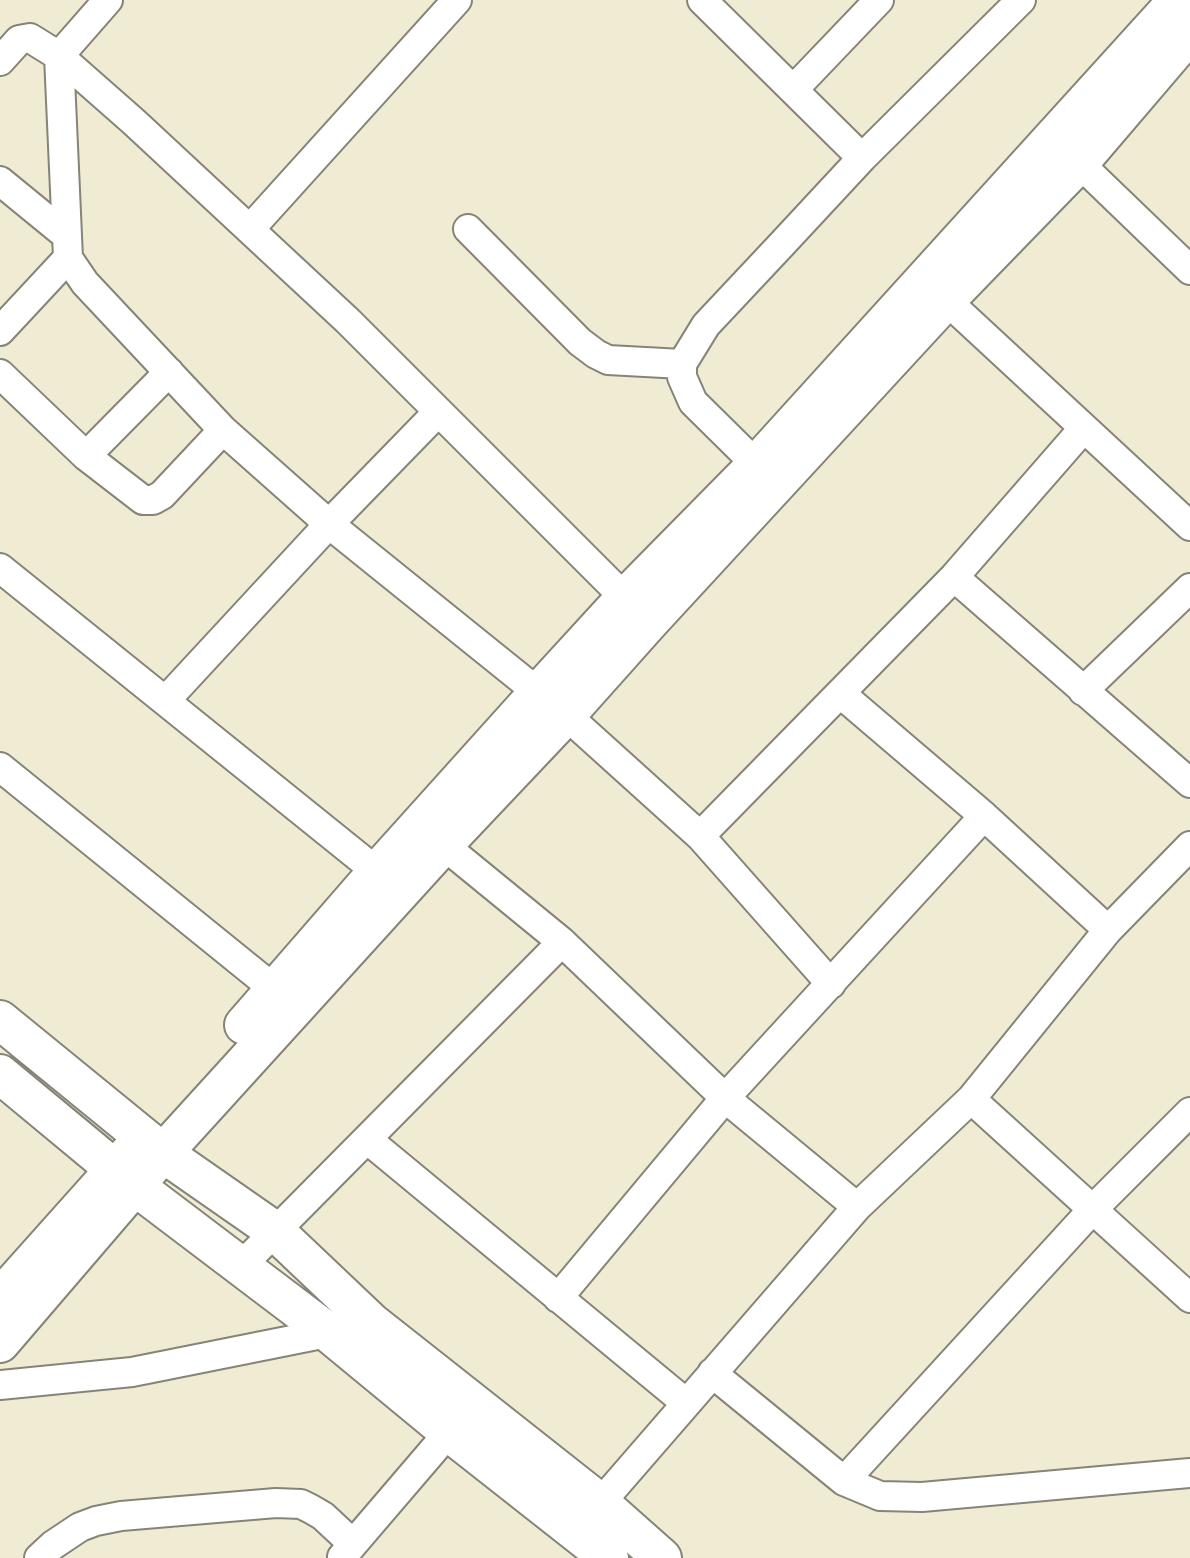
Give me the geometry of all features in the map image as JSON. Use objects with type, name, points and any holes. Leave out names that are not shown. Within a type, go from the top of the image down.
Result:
[{"type":"street","points":[[0,331],[67,246],[59,56],[108,0]]},
{"type":"street","points":[[250,229],[457,0]]},
{"type":"street","points":[[702,0],[862,158]]},
{"type":"street","points":[[793,90],[879,0]]},
{"type":"street","points":[[766,475],[693,402],[682,377],[682,364],[706,325],[862,158],[1021,0]]},
{"type":"street","points":[[2,1324],[153,1145],[431,835],[637,610],[766,475],[934,289],[1178,0]]},
{"type":"street","points":[[934,289],[1079,163],[1190,33]]},
{"type":"street","points":[[0,61],[19,40],[30,38],[59,56],[348,321],[637,610]]},
{"type":"street","points":[[1079,163],[1190,270]]},
{"type":"street","points":[[0,181],[67,246],[85,284],[223,430],[329,524],[552,704],[700,836],[831,984]]},
{"type":"street","points":[[468,229],[580,342],[596,354],[608,360],[682,364]]},
{"type":"street","points":[[934,289],[1190,526]]},
{"type":"street","points":[[86,456],[169,372]]},
{"type":"street","points":[[0,374],[86,456],[143,500],[153,500],[162,495],[223,430]]},
{"type":"street","points":[[166,700],[329,524],[438,412]]},
{"type":"street","points":[[700,836],[954,577],[1083,429]]},
{"type":"street","points":[[0,568],[389,882]]},
{"type":"street","points":[[954,577],[1190,783]]},
{"type":"street","points":[[1083,691],[1190,588]]},
{"type":"street","points":[[841,694],[985,816],[1108,930]]},
{"type":"street","points":[[0,767],[286,998]]},
{"type":"street","points":[[558,1298],[725,1098],[985,816]]},
{"type":"street","points":[[431,835],[562,942],[725,1098],[857,1207]]},
{"type":"street","points":[[564,1545],[857,1207],[971,1099],[1108,930],[1190,846]]},
{"type":"street","points":[[240,1267],[562,942]]},
{"type":"street","points":[[0,1020],[153,1145],[275,1231],[372,1323],[600,1503],[662,1558]]},
{"type":"street","points":[[0,1074],[125,1177],[329,1333],[449,1432],[564,1545],[609,1558]]},
{"type":"street","points":[[971,1099],[1190,1298]]},
{"type":"street","points":[[844,1481],[1093,1209],[1190,1112]]},
{"type":"street","points":[[368,1140],[686,1403]]},
{"type":"street","points":[[0,1385],[132,1373],[372,1323]]},
{"type":"street","points":[[712,1373],[844,1481],[880,1496],[922,1497],[1190,1473]]},
{"type":"street","points":[[39,1558],[80,1527],[96,1521],[121,1516],[276,1503],[301,1504],[323,1516],[347,1551],[449,1432]]}]
